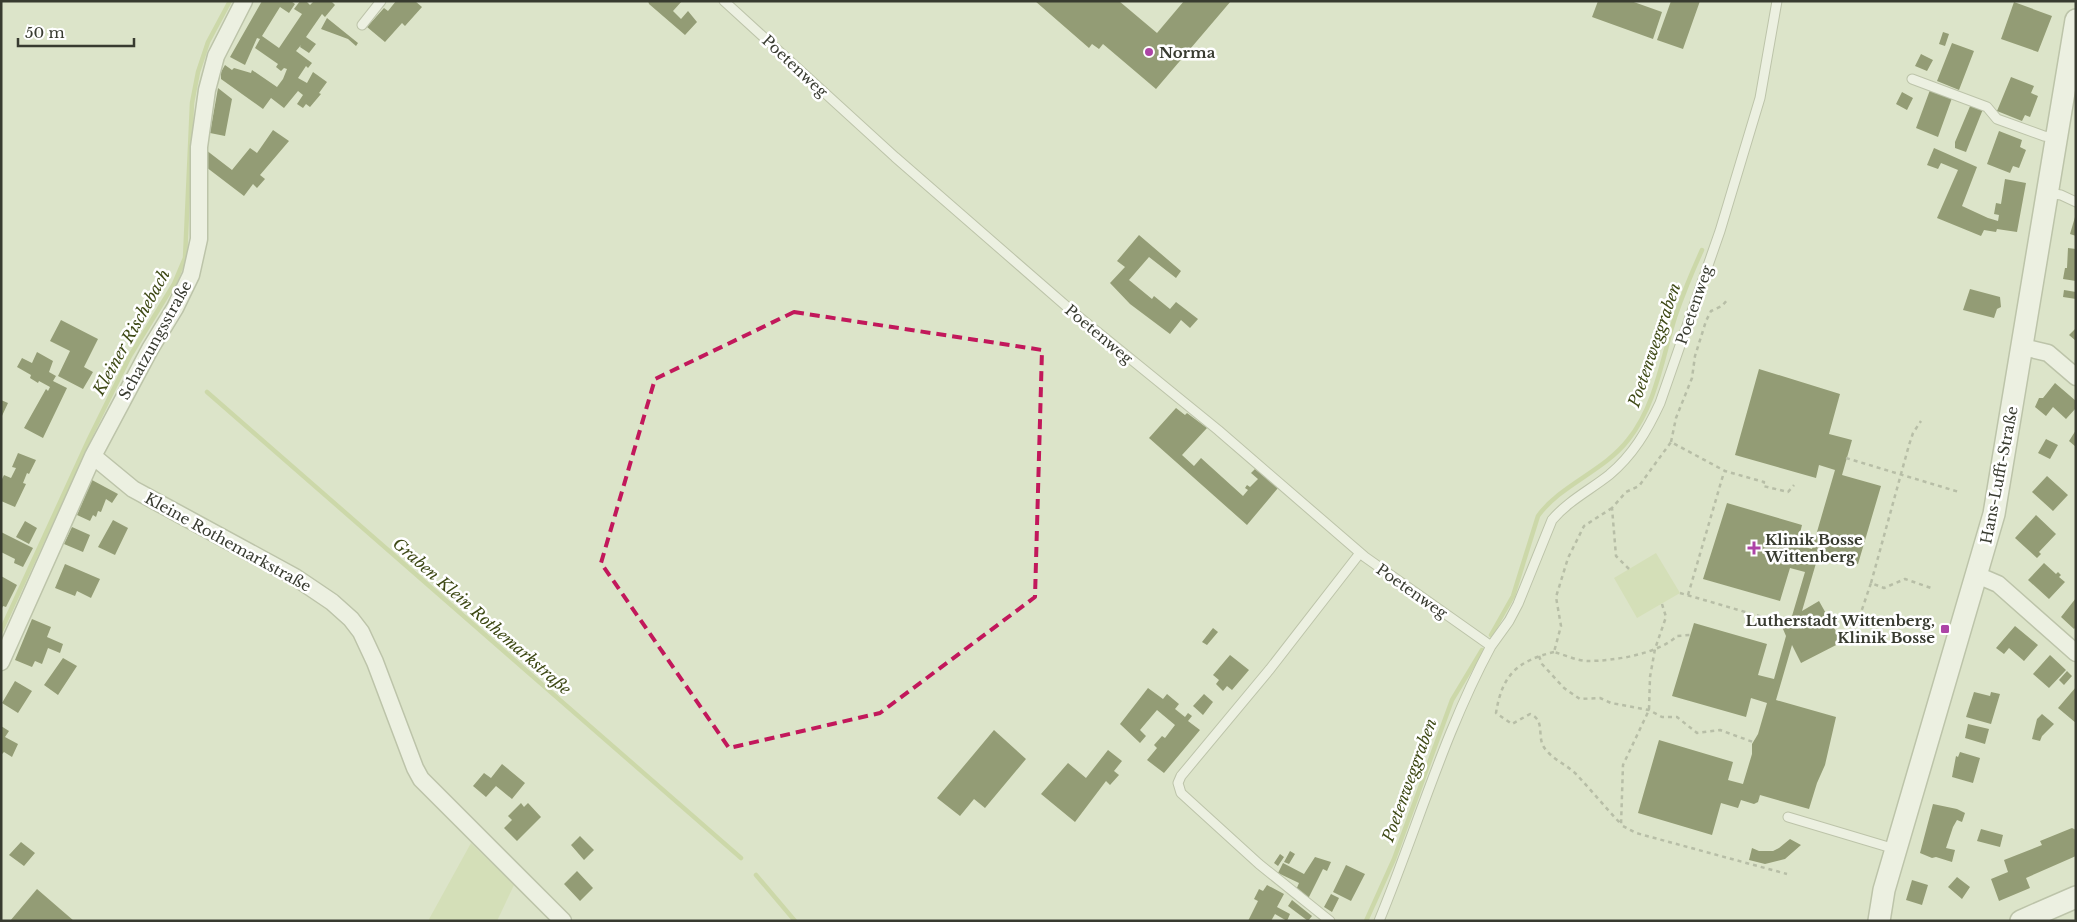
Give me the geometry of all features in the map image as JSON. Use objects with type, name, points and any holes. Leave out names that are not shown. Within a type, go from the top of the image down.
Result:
[{"type":"street","name":"Schatzungsstraße","points":[[1,662],[93,456],[150,349],[179,300],[190,275],[199,239],[199,147],[209,82],[222,42],[244,1]]},
{"type":"street","name":"Hans-Lufft-Straße","points":[[1879,921],[1884,890],[1895,849],[1977,575],[1999,492],[2076,20]]},
{"type":"street","points":[[2023,347],[2048,353],[2076,377]]},
{"type":"street","name":"Kleine Rothemarkstraße","points":[[93,456],[133,490],[301,580],[332,602],[351,619],[361,632],[375,662],[413,763],[421,778],[563,921]]},
{"type":"street","points":[[1977,575],[1998,584],[2076,653]]},
{"type":"street","points":[[2021,921],[2076,897]]},
{"type":"lane","points":[[362,25],[382,1]]},
{"type":"lane","name":"Poetenweg","points":[[724,1],[888,151],[1073,312],[1218,430],[1360,553],[1491,646]]},
{"type":"lane","name":"Poetenweg","points":[[1379,921],[1412,842],[1451,729],[1467,690],[1491,646],[1518,604],[1552,520],[1562,510],[1609,475],[1630,455],[1647,431],[1660,403],[1720,231],[1760,98],[1777,1]]},
{"type":"lane","points":[[1912,79],[1987,107],[1998,118],[2044,136],[2057,138]]},
{"type":"lane","points":[[2048,193],[2061,195],[2076,202]]},
{"type":"lane","points":[[1330,921],[1259,864],[1188,800],[1181,793],[1178,783],[1181,776],[1270,669],[1360,553]]},
{"type":"lane","points":[[1788,817],[1895,849]]},
{"type":"path","points":[[1554,652],[1561,626],[1556,598],[1568,558],[1584,526],[1612,508],[1626,492],[1643,481],[1671,442],[1676,418],[1692,378],[1695,356],[1706,321],[1711,311],[1722,306],[1728,299]]},
{"type":"path","points":[[1845,645],[1852,639],[1871,583],[1913,433],[1921,421]]},
{"type":"path","points":[[1671,442],[1725,471],[1764,482],[1763,486],[1788,492],[1794,485]]},
{"type":"path","points":[[1846,458],[1959,492]]},
{"type":"path","points":[[1688,595],[1725,471]]},
{"type":"path","points":[[1612,508],[1616,556],[1629,569]]},
{"type":"path","points":[[1871,583],[1884,588],[1904,579],[1932,588]]},
{"type":"path","points":[[1680,593],[1780,622]]},
{"type":"path","points":[[1621,824],[1620,808],[1623,765],[1649,710],[1650,677],[1655,649],[1666,617],[1662,604]]},
{"type":"path","points":[[1690,635],[1677,636],[1668,645],[1616,659],[1586,661],[1554,652],[1530,658],[1514,669],[1499,692],[1496,713],[1512,724],[1530,714],[1536,717],[1540,723],[1540,734],[1544,749],[1575,773],[1621,824],[1636,833],[1787,874]]},
{"type":"path","points":[[1538,656],[1542,664],[1572,695],[1580,699],[1600,698],[1611,703],[1649,710],[1662,717],[1677,717],[1697,733],[1720,730],[1753,742]]},
{"type":"highlighted area","points":[[794,312],[1042,350],[1035,597],[880,713],[729,748],[601,563],[655,379]]},
{"type":"green space","points":[[1656,553],[1680,593],[1637,618],[1614,578]]},
{"type":"green space","points":[[471,843],[514,885],[497,921],[428,921]]},
{"type":"building","points":[[262,1],[291,1],[295,4],[289,13],[280,7],[262,36],[279,48],[302,14],[294,9],[300,1],[306,1],[310,5],[314,1],[331,1],[335,5],[325,17],[322,14],[306,37],[316,44],[309,53],[300,47],[301,45],[296,51],[312,63],[308,68],[306,66],[298,78],[307,83],[313,72],[327,82],[319,93],[321,94],[310,107],[306,104],[303,108],[297,104],[303,95],[298,91],[284,108],[271,98],[263,109],[221,79],[221,72],[225,65],[232,70],[234,68],[251,73],[252,70],[277,87],[283,79],[287,69],[284,68],[281,71],[276,67],[278,64],[255,48],[260,39],[257,38],[245,65],[230,57]]},
{"type":"building","points":[[396,1],[415,1],[422,7],[405,26],[402,23],[385,42],[367,27],[384,8],[388,11]]},
{"type":"building","points":[[648,1],[682,1],[673,11],[681,19],[688,11],[697,22],[685,35],[649,4]]},
{"type":"building","points":[[1035,1],[1119,1],[1157,33],[1184,1],[1231,1],[1156,89],[1103,44],[1099,49],[1092,44],[1089,48]]},
{"type":"building","points":[[1598,1],[1631,1],[1662,12],[1653,39],[1592,17]]},
{"type":"building","points":[[1671,1],[1700,1],[1683,49],[1657,40]]},
{"type":"building","points":[[2014,2],[2052,16],[2038,52],[2001,39]]},
{"type":"building","points":[[327,18],[358,43],[356,46],[348,39],[321,29]]},
{"type":"building","points":[[1943,32],[1949,34],[1945,46],[1939,44]]},
{"type":"building","points":[[1952,43],[1974,51],[1959,90],[1937,81]]},
{"type":"building","points":[[1921,54],[1933,60],[1927,71],[1915,66]]},
{"type":"building","points":[[2011,77],[2034,86],[2031,93],[2038,96],[2030,117],[2025,115],[2022,121],[1997,111]]},
{"type":"building","points":[[218,88],[232,99],[225,136],[210,133]]},
{"type":"building","points":[[1930,90],[1952,98],[1938,137],[1916,128]]},
{"type":"building","points":[[1902,92],[1913,98],[1907,110],[1896,104]]},
{"type":"building","points":[[1971,104],[1983,109],[1966,152],[1955,148],[1955,142]]},
{"type":"building","points":[[273,130],[289,141],[260,175],[265,179],[257,188],[253,184],[244,196],[206,167],[206,150],[232,170],[250,148],[257,153]]},
{"type":"building","points":[[1999,131],[2022,140],[2020,147],[2026,150],[2019,168],[2013,166],[2010,173],[1987,164]]},
{"type":"building","points":[[1934,148],[1977,167],[1962,206],[1988,218],[1998,221],[1999,215],[1994,214],[1996,203],[2001,204],[2005,179],[2026,183],[2017,232],[1997,229],[1996,232],[1984,230],[1981,236],[1937,218],[1958,170],[1941,163],[1938,169],[1927,165]]},
{"type":"building","points":[[2076,217],[2076,236],[2070,234]]},
{"type":"building","points":[[1139,235],[1181,271],[1176,278],[1149,257],[1129,280],[1152,299],[1154,296],[1170,309],[1176,302],[1198,319],[1190,328],[1181,320],[1170,334],[1130,304],[1110,283],[1125,267],[1117,261]]},
{"type":"building","points":[[2068,248],[2076,249],[2076,281],[2063,279],[2065,268],[2067,268]]},
{"type":"building","points":[[1970,289],[2000,297],[2001,307],[1997,309],[1994,318],[1963,310]]},
{"type":"building","points":[[2064,290],[2076,292],[2076,299],[2063,297]]},
{"type":"building","points":[[61,320],[98,339],[84,367],[93,372],[83,389],[58,376],[70,351],[50,341]]},
{"type":"building","points":[[2076,328],[2076,341],[2069,335]]},
{"type":"building","points":[[37,352],[53,361],[49,372],[56,376],[53,381],[67,388],[43,438],[24,428],[46,389],[48,391],[50,387],[39,381],[38,383],[30,378],[31,375],[17,367],[22,358],[32,363]]},
{"type":"building","name":"Klinik Bosse Wittenberg","points":[[1759,369],[1840,394],[1829,434],[1852,440],[1842,475],[1881,486],[1858,564],[1819,553],[1802,611],[1819,601],[1842,642],[1801,663],[1792,645],[1776,700],[1836,717],[1825,765],[1809,809],[1760,795],[1758,802],[1754,804],[1741,800],[1738,808],[1721,803],[1712,835],[1638,813],[1659,740],[1733,762],[1728,780],[1743,784],[1752,754],[1752,744],[1758,734],[1767,703],[1751,698],[1746,717],[1672,696],[1694,623],[1767,644],[1758,675],[1774,679],[1786,636],[1780,622],[1792,616],[1805,572],[1790,568],[1780,601],[1703,579],[1727,503],[1802,525],[1797,545],[1812,549],[1835,470],[1819,465],[1816,478],[1735,455]]},
{"type":"building","points":[[2055,383],[2076,401],[2076,408],[2066,419],[2053,407],[2046,416],[2035,407],[2039,398],[2043,398]]},
{"type":"building","points":[[1,400],[8,403],[1,418]]},
{"type":"building","points":[[1176,408],[1185,415],[1187,413],[1207,428],[1182,455],[1194,466],[1201,458],[1243,496],[1248,490],[1245,488],[1247,485],[1250,487],[1258,479],[1251,473],[1255,469],[1278,488],[1247,525],[1149,438]]},
{"type":"building","points":[[2076,430],[2076,447],[2069,441]]},
{"type":"building","points":[[2046,439],[2058,445],[2050,459],[2038,453]]},
{"type":"building","points":[[18,453],[36,460],[29,474],[27,473],[23,483],[26,484],[15,507],[1,501],[1,481],[4,475],[11,478],[16,468],[12,467]]},
{"type":"building","points":[[2047,476],[2068,495],[2053,511],[2032,492]]},
{"type":"building","points":[[92,480],[118,494],[112,503],[106,499],[101,512],[98,511],[96,517],[93,515],[90,521],[77,515]]},
{"type":"building","points":[[2036,515],[2056,534],[2039,552],[2041,554],[2037,558],[2015,538]]},
{"type":"building","points":[[113,520],[128,528],[115,555],[98,547]]},
{"type":"building","points":[[25,521],[37,528],[29,544],[16,537]]},
{"type":"building","points":[[72,527],[90,535],[83,552],[64,544]]},
{"type":"building","points":[[1,532],[33,548],[23,567],[14,563],[15,559],[1,552]]},
{"type":"building","points":[[2044,563],[2056,574],[2058,572],[2061,575],[2059,577],[2065,582],[2049,599],[2028,580]]},
{"type":"building","points":[[65,564],[100,579],[91,598],[77,591],[75,596],[55,588]]},
{"type":"building","points":[[1,576],[17,585],[6,607],[3,606],[1,610]]},
{"type":"building","points":[[2076,598],[2076,627],[2074,629],[2061,617]]},
{"type":"building","points":[[32,619],[51,627],[47,637],[63,644],[60,653],[48,648],[42,664],[35,661],[32,667],[15,660]]},
{"type":"building","points":[[2015,626],[2038,645],[2024,661],[2009,648],[2004,654],[1996,648]]},
{"type":"building","points":[[1213,628],[1218,632],[1207,645],[1202,642]]},
{"type":"building","points":[[1230,655],[1249,670],[1232,690],[1227,686],[1223,691],[1216,684],[1219,680],[1213,675]]},
{"type":"building","points":[[2050,655],[2066,670],[2049,688],[2033,674]]},
{"type":"building","points":[[63,658],[77,666],[58,695],[44,685]]},
{"type":"building","points":[[2067,671],[2072,676],[2064,685],[2059,680]]},
{"type":"building","points":[[15,681],[32,691],[18,713],[2,703]]},
{"type":"building","points":[[2076,687],[2076,723],[2058,708]]},
{"type":"building","points":[[1148,688],[1163,699],[1167,694],[1179,704],[1175,709],[1185,717],[1188,713],[1192,716],[1188,721],[1200,730],[1164,773],[1147,760],[1157,748],[1154,745],[1162,736],[1165,738],[1175,725],[1157,710],[1140,730],[1146,736],[1140,743],[1120,724]]},
{"type":"building","points":[[1974,692],[1990,696],[1991,692],[2000,694],[1991,724],[1966,717]]},
{"type":"building","points":[[1204,694],[1213,702],[1203,715],[1193,706]]},
{"type":"building","points":[[2042,714],[2054,724],[2042,736],[2040,741],[2032,739],[2037,719]]},
{"type":"building","points":[[1968,724],[1989,729],[1985,744],[1965,738]]},
{"type":"building","points":[[1,726],[9,731],[5,737],[18,744],[12,757],[4,752],[1,755]]},
{"type":"building","points":[[994,730],[1026,759],[985,808],[974,799],[960,816],[937,798]]},
{"type":"building","points":[[1108,750],[1122,761],[1114,771],[1119,775],[1110,785],[1106,781],[1075,822],[1041,794],[1068,763],[1086,778]]},
{"type":"building","points":[[1960,752],[1980,758],[1973,783],[1952,777],[1956,756],[1958,757]]},
{"type":"building","points":[[502,764],[525,783],[512,799],[496,786],[486,797],[473,786],[484,773],[491,778]]},
{"type":"building","points":[[521,803],[524,807],[528,803],[541,817],[517,841],[504,828],[512,820],[508,816]]},
{"type":"building","points":[[1933,804],[1957,809],[1965,813],[1962,822],[1957,820],[1953,827],[1946,848],[1955,850],[1952,862],[1936,857],[1932,858],[1920,853]]},
{"type":"building","points":[[2072,828],[2076,830],[2076,856],[2026,878],[2030,888],[1999,901],[1991,879],[2008,872],[2004,860],[2042,845],[2040,841]]},
{"type":"building","points":[[1981,829],[2003,835],[2000,847],[1977,841]]},
{"type":"building","points":[[580,836],[594,850],[584,860],[571,845]]},
{"type":"building","points":[[1790,839],[1801,845],[1785,859],[1765,864],[1749,860],[1752,848],[1759,851],[1773,851]]},
{"type":"building","points":[[21,842],[35,853],[24,866],[9,855]]},
{"type":"building","points":[[1290,851],[1295,854],[1289,864],[1284,862]]},
{"type":"building","points":[[1280,854],[1284,857],[1278,866],[1274,863]]},
{"type":"building","points":[[1315,857],[1331,862],[1327,871],[1323,869],[1308,899],[1296,890],[1299,883],[1278,873],[1283,863],[1304,874]]},
{"type":"building","points":[[1346,865],[1365,874],[1351,901],[1333,892]]},
{"type":"building","points":[[577,871],[593,888],[580,901],[564,884]]},
{"type":"building","points":[[1957,877],[1970,887],[1962,899],[1948,887]]},
{"type":"building","points":[[1912,880],[1928,885],[1922,905],[1906,900]]},
{"type":"building","points":[[1267,885],[1284,894],[1277,907],[1290,914],[1287,921],[1275,914],[1271,921],[1248,921],[1258,901],[1254,899],[1259,889],[1263,891]]},
{"type":"building","points":[[37,889],[74,921],[10,921]]},
{"type":"building","points":[[1331,894],[1339,898],[1332,912],[1324,907]]},
{"type":"building","points":[[1292,900],[1312,916],[1308,921],[1288,906]]},
{"type":"waterway","name":"Kleiner Rischebach","points":[[1,631],[89,439],[130,356],[174,284],[185,258],[192,103],[198,72],[208,42],[230,1]]},
{"type":"waterway","name":"Poetenweggraben","points":[[1491,635],[1513,596],[1538,516],[1558,495],[1607,461],[1628,440],[1638,426],[1652,397],[1675,317],[1702,250]]},
{"type":"waterway","name":"Graben Klein Rothemarkstraße","points":[[207,392],[741,858]]},
{"type":"waterway","name":"Poetenweggraben","points":[[1366,921],[1394,859],[1452,700],[1482,650]]},
{"type":"waterway","points":[[756,875],[795,921]]},
{"type":"place","name":"Norma","points":[[1149,52]]},
{"type":"place","name":"Klinik Bosse Wittenberg","points":[[1754,548]]},
{"type":"place","name":"Lutherstadt Wittenberg, Klinik Bosse","points":[[1945,629]]}]
